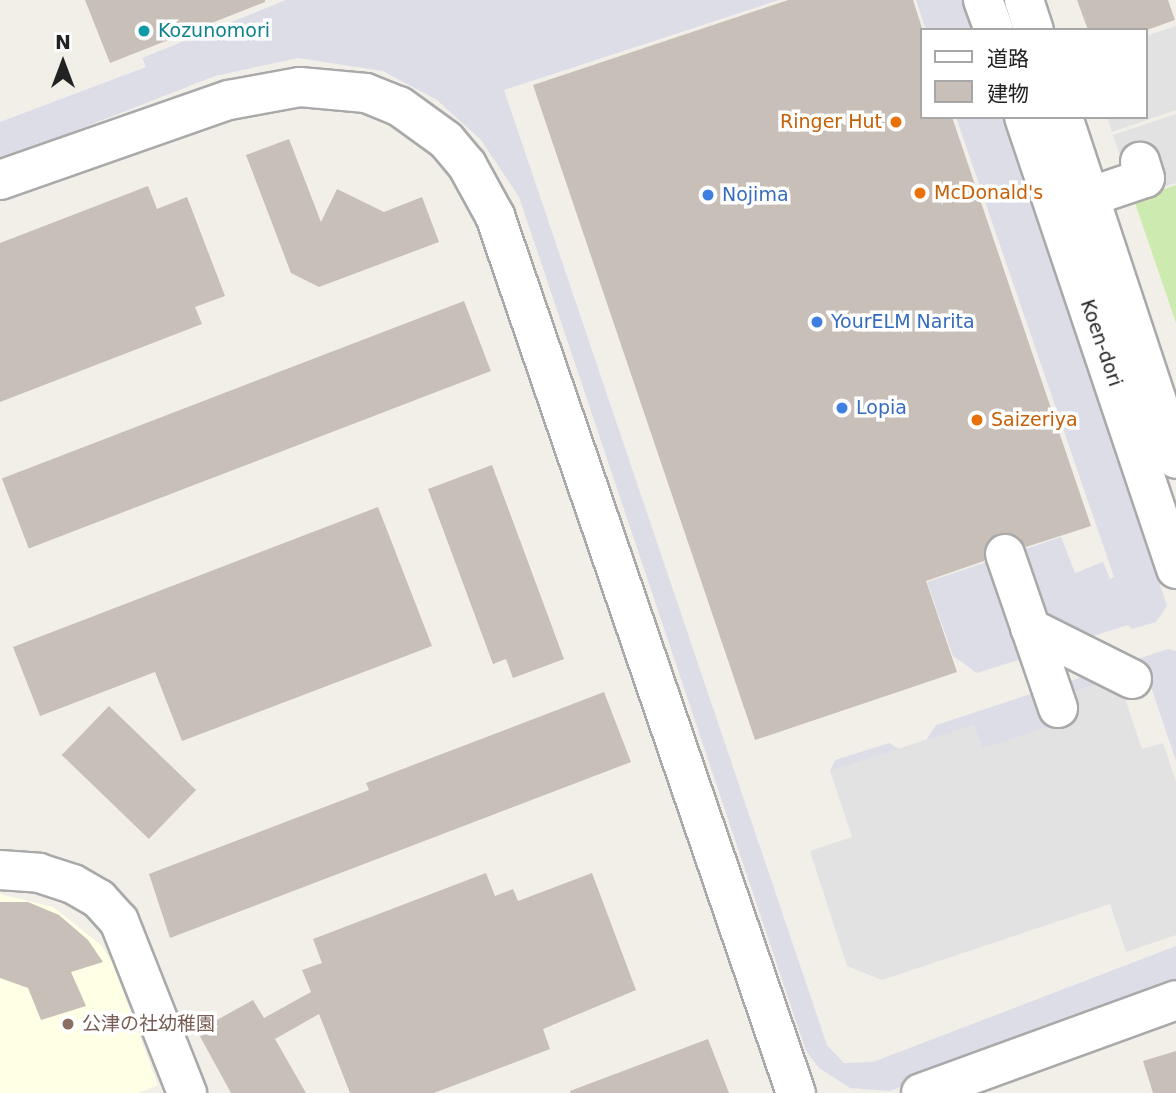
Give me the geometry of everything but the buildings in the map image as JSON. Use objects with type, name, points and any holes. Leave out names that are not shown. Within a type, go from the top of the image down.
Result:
[{"type":"street","points":[[984,0],[993,28]]},
{"type":"street","points":[[1024,0],[1033,28]]},
{"type":"street","points":[[0,180],[229,100],[300,87],[366,93],[399,106],[446,140],[467,165],[495,216],[796,1093]]},
{"type":"street","name":"Koen-dori","points":[[1025,119],[1176,569]]},
{"type":"street","name":"Koen-dori","points":[[1064,119],[1170,421],[1176,459]]},
{"type":"street","points":[[1089,197],[1145,178],[1139,162]]},
{"type":"street","points":[[1005,554],[1058,708]]},
{"type":"street","points":[[1030,628],[1132,679]]},
{"type":"street","points":[[0,870],[39,873],[73,884],[99,900],[120,921],[187,1093]]},
{"type":"street","points":[[921,1093],[1176,1000]]},
{"type":"shaded area","points":[[286,0],[779,0],[504,90],[827,1045],[844,1063],[873,1062],[1176,946],[1176,980],[890,1091],[850,1088],[819,1068],[806,1051],[519,197],[481,140],[437,100],[383,71],[298,58],[215,76],[0,160],[0,122],[146,67],[142,58]]},
{"type":"shaded area","points":[[916,0],[967,0],[976,28],[925,28]]},
{"type":"shaded area","points":[[1176,26],[1176,110],[1112,132],[1108,119],[1148,119],[1148,35]]},
{"type":"shaded area","points":[[1176,114],[1176,183],[1134,197],[1113,135]]},
{"type":"shaded area","points":[[957,119],[1007,119],[1167,606],[1156,622],[1132,629],[1128,625],[977,673],[953,656],[927,582],[1061,537],[1075,573],[1103,562],[1110,579],[1114,577]]},
{"type":"shaded area","points":[[1168,649],[1176,651],[1176,761],[1145,669],[1063,695],[1071,719],[987,747],[982,748],[974,725],[926,740],[936,725]]},
{"type":"shaded area","points":[[1118,677],[1142,749],[1163,743],[1176,782],[1176,935],[1126,952],[1110,904],[882,980],[847,966],[810,851],[852,837],[830,771],[974,724],[982,748],[1063,695]]},
{"type":"shaded area","points":[[889,743],[899,749],[830,771],[835,760]]},
{"type":"shaded area","name":"公津の社幼稚園","points":[[0,894],[53,907],[101,945],[112,962],[158,1085],[138,1093],[0,1093]]},
{"type":"green space","points":[[1176,185],[1176,323],[1134,200]]},
{"type":"place","name":"Kozunomori","points":[[144,31]]},
{"type":"place","name":"Ringer Hut","points":[[896,122]]},
{"type":"place","name":"McDonald's","points":[[920,193]]},
{"type":"place","name":"Nojima","points":[[708,195]]},
{"type":"place","name":"YourELM Narita","points":[[817,322]]},
{"type":"place","name":"Lopia","points":[[842,408]]},
{"type":"place","name":"Saizeriya","points":[[977,420]]},
{"type":"place","name":"公津の社幼稚園","points":[[68,1024]]}]
